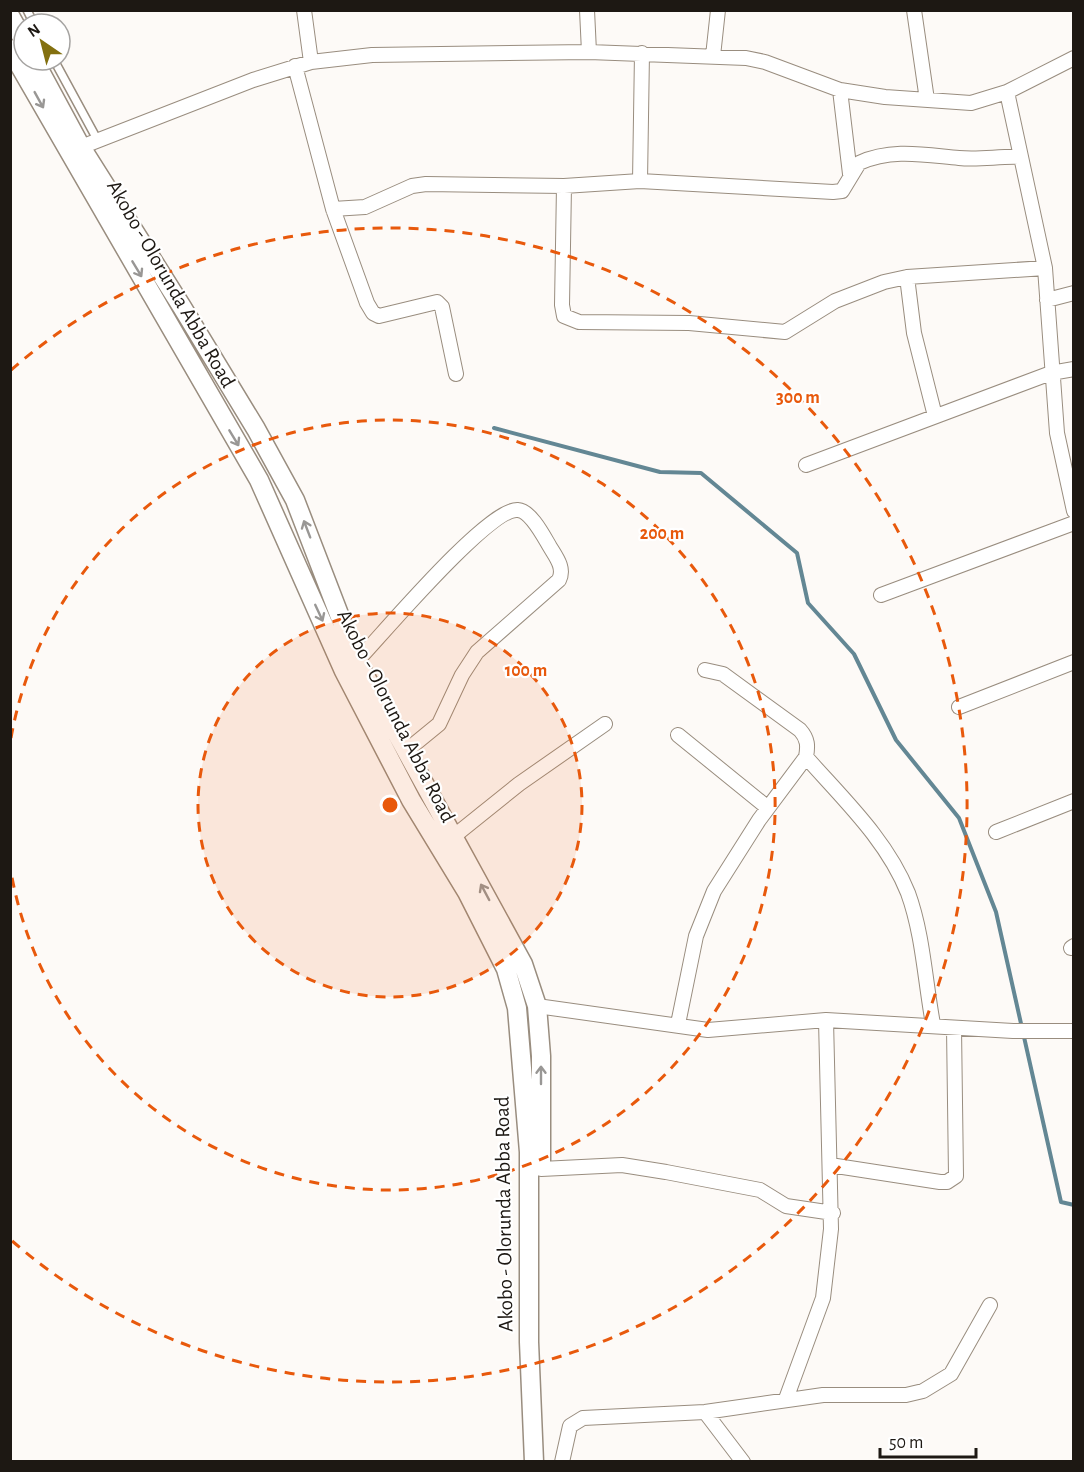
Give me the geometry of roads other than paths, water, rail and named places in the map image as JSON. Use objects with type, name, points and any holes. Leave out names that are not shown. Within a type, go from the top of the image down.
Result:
[{"type":"main road","name":"Akobo - Olorunda Abba Road","points":[[10,49],[273,507],[344,671],[411,800],[467,892],[506,969],[517,1008],[533,1101],[541,1169],[541,1341],[546,1461]]},
{"type":"main road","name":"Akobo - Olorunda Abba Road","points":[[42,72],[90,144],[182,307],[296,500],[357,661],[523,964],[537,1006],[529,1152],[529,1342],[534,1461]]},
{"type":"main road","points":[[219,411],[238,402]]},
{"type":"street","points":[[304,10],[311,62]]},
{"type":"street","points":[[587,10],[589,52]]},
{"type":"street","points":[[712,56],[718,10]]},
{"type":"street","points":[[914,10],[927,100]]},
{"type":"street","points":[[90,144],[295,66],[372,55],[589,52],[712,56],[765,62],[840,90],[971,103],[1007,92],[1074,58]]},
{"type":"street","points":[[640,181],[642,53]]},
{"type":"street","points":[[295,66],[333,209],[372,313],[379,316],[438,302],[442,307],[456,374]]},
{"type":"street","points":[[840,90],[850,174]]},
{"type":"street","points":[[1007,92],[1020,157],[1034,207],[1045,268],[1051,373],[1060,458],[1070,480],[1074,511]]},
{"type":"street","points":[[333,209],[365,207],[412,186],[426,184],[564,186],[640,181],[833,192],[842,190],[854,166],[868,159],[896,153],[936,153],[959,158],[1020,157]]},
{"type":"street","points":[[564,186],[562,305],[564,316],[570,320],[689,323],[785,332],[851,293],[907,277],[1045,268]]},
{"type":"street","points":[[907,277],[914,333],[935,416]]},
{"type":"street","points":[[1047,300],[1074,293]]},
{"type":"street","points":[[806,465],[1051,373],[1074,369]]},
{"type":"street","points":[[357,661],[466,543],[502,514],[516,509],[524,512],[547,542],[561,567],[562,574],[559,580],[477,652],[462,675],[439,724],[406,751]]},
{"type":"street","points":[[881,595],[1074,523]]},
{"type":"street","points":[[959,707],[1074,662]]},
{"type":"street","points":[[678,1024],[696,936],[714,891],[768,807],[806,757],[806,737],[801,730],[723,674],[705,670]]},
{"type":"street","points":[[453,837],[519,784],[605,724]]},
{"type":"street","points":[[678,735],[768,807]]},
{"type":"street","points":[[806,757],[881,842],[907,892],[915,916],[933,1024]]},
{"type":"street","points":[[996,832],[1074,801]]},
{"type":"street","points":[[537,1006],[708,1030],[826,1020],[933,1024],[954,1028],[1013,1031],[1074,1031]]},
{"type":"street","points":[[786,1399],[822,1298],[832,1213],[826,1020]]},
{"type":"street","points":[[830,1165],[940,1182],[950,1181],[956,1176],[954,1028]]},
{"type":"street","points":[[541,1169],[622,1165],[760,1190],[786,1206],[832,1213]]},
{"type":"street","points":[[562,1461],[570,1426],[583,1418],[705,1412],[786,1399],[851,1393],[906,1395],[923,1391],[951,1374],[990,1305]]},
{"type":"street","points":[[705,1412],[743,1461]]},
{"type":"lane","points":[[59,72],[90,144]]},
{"type":"waterway","points":[[494,428],[660,472],[701,473],[797,553],[808,603],[854,654],[896,740],[959,818],[996,912],[1061,1202],[1074,1205]]}]
